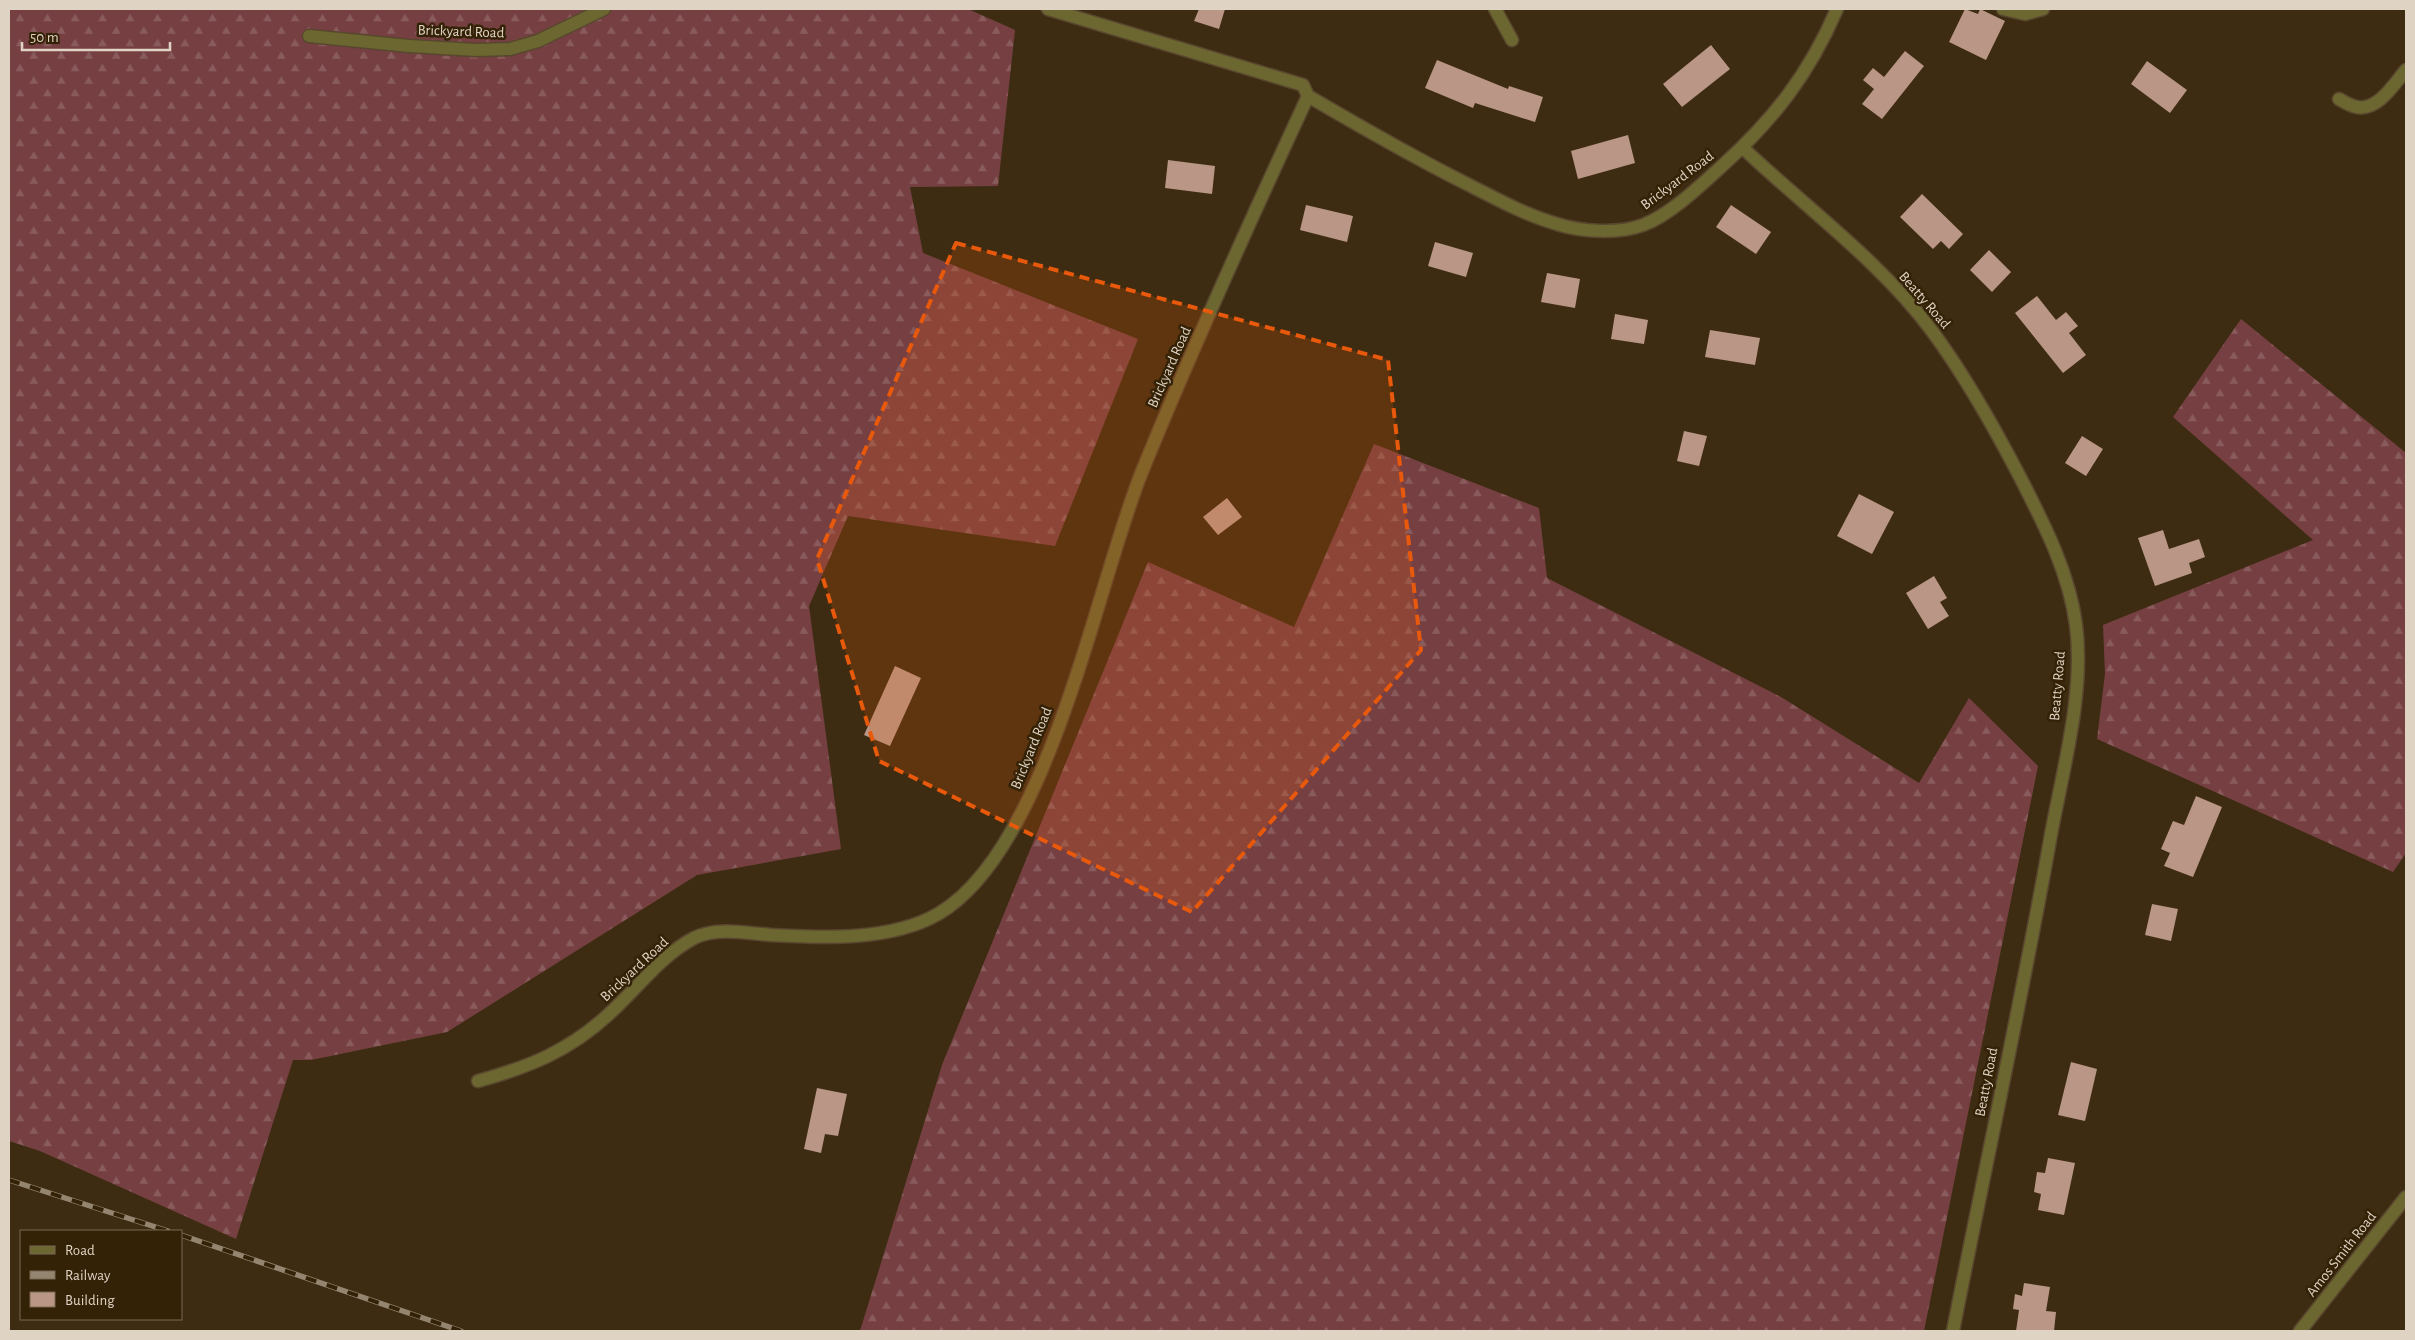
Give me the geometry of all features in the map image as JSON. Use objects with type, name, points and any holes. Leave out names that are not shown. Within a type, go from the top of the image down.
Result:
[{"type":"street","name":"Brickyard Road","points":[[309,36],[428,48],[510,49],[538,41],[604,9]]},
{"type":"street","name":"Brickyard Road","points":[[1048,9],[1303,84],[1308,96],[1411,156],[1512,207],[1571,227],[1604,230],[1645,225],[1663,214],[1743,148],[1788,97],[1812,59],[1838,9]]},
{"type":"street","points":[[1495,9],[1512,40]]},
{"type":"street","points":[[2002,9],[2025,14],[2043,9]]},
{"type":"street","points":[[2339,99],[2357,107],[2369,106],[2382,99],[2406,70]]},
{"type":"street","name":"Brickyard Road","points":[[478,1081],[522,1069],[555,1054],[569,1045],[607,1016],[667,957],[696,937],[720,932],[839,937],[910,926],[942,912],[974,883],[999,851],[1017,821],[1044,765],[1064,711],[1139,480],[1256,208],[1308,96]]},
{"type":"street","name":"Beatty Road","points":[[1743,148],[1862,256],[1913,307],[1932,330],[1966,380],[2038,511],[2067,585],[2076,625],[2077,680],[2073,712],[2043,882],[1953,1331]]},
{"type":"street","name":"Amos Smith Road","points":[[2300,1331],[2406,1197]]},
{"type":"highlighted area","points":[[956,243],[1388,360],[1421,650],[1192,912],[879,761],[817,559]]},
{"type":"green space","points":[[9,9],[968,9],[1015,30],[998,186],[910,187],[923,253],[1138,339],[1055,546],[848,516],[809,606],[841,849],[697,875],[447,1032],[311,1060],[293,1060],[236,1239],[40,1151],[9,1141]]},
{"type":"green space","points":[[2241,319],[2406,453],[2406,853],[2393,872],[2097,739],[2105,674],[2103,625],[2313,540],[2173,417]]},
{"type":"green space","points":[[1374,444],[1539,508],[1547,578],[1781,697],[1919,783],[1969,698],[2038,766],[1924,1331],[860,1331],[942,1065],[1148,562],[1294,627]]},
{"type":"building","points":[[1199,9],[1225,9],[1219,29],[1194,21]]},
{"type":"building","points":[[1965,9],[1978,14],[1980,9],[2005,21],[1986,60],[1949,42]]},
{"type":"building","points":[[1711,45],[1730,69],[1682,107],[1663,84]]},
{"type":"building","points":[[1905,51],[1924,66],[1882,119],[1862,104],[1874,89],[1863,80],[1873,68],[1884,77]]},
{"type":"building","points":[[1437,60],[1508,89],[1509,86],[1543,97],[1535,122],[1475,103],[1473,108],[1425,88]]},
{"type":"building","points":[[2147,61],[2187,90],[2170,113],[2131,84]]},
{"type":"building","points":[[1628,135],[1635,163],[1578,179],[1571,151]]},
{"type":"building","points":[[1168,160],[1215,166],[1212,194],[1165,188]]},
{"type":"building","points":[[1922,194],[1963,234],[1949,249],[1941,241],[1933,249],[1900,217]]},
{"type":"building","points":[[1306,205],[1353,216],[1347,242],[1300,230]]},
{"type":"building","points":[[1731,205],[1771,232],[1756,254],[1716,227]]},
{"type":"building","points":[[1435,242],[1473,253],[1466,277],[1428,266]]},
{"type":"building","points":[[1989,250],[2011,272],[1992,292],[1970,270]]},
{"type":"building","points":[[1547,273],[1580,279],[1575,308],[1541,302]]},
{"type":"building","points":[[2037,296],[2056,320],[2066,312],[2078,326],[2069,333],[2086,355],[2063,373],[2015,313]]},
{"type":"building","points":[[1615,314],[1648,320],[1644,344],[1611,339]]},
{"type":"building","points":[[1710,330],[1760,338],[1755,365],[1705,357]]},
{"type":"building","points":[[1684,431],[1707,436],[1699,466],[1677,461]]},
{"type":"building","points":[[2082,436],[2103,449],[2086,476],[2065,463]]},
{"type":"building","points":[[1859,494],[1894,512],[1872,554],[1837,536]]},
{"type":"building","points":[[1227,498],[1242,517],[1218,535],[1203,517]]},
{"type":"building","points":[[2163,530],[2169,549],[2199,539],[2205,557],[2189,563],[2192,573],[2155,586],[2138,538]]},
{"type":"building","points":[[1934,576],[1947,598],[1940,602],[1949,616],[1928,629],[1906,593]]},
{"type":"building","points":[[895,666],[921,678],[890,746],[864,735]]},
{"type":"building","points":[[2196,796],[2222,807],[2193,877],[2164,866],[2170,853],[2161,849],[2173,821],[2184,825]]},
{"type":"building","points":[[2152,904],[2178,909],[2171,941],[2145,935]]},
{"type":"building","points":[[2071,1062],[2097,1069],[2085,1121],[2058,1115]]},
{"type":"building","points":[[817,1088],[847,1094],[838,1136],[825,1134],[821,1153],[804,1149]]},
{"type":"building","points":[[2048,1158],[2075,1163],[2064,1215],[2038,1210],[2041,1194],[2034,1192],[2037,1172],[2045,1173]]},
{"type":"building","points":[[2024,1283],[2050,1287],[2046,1311],[2056,1312],[2054,1331],[2016,1331],[2019,1310],[2013,1309],[2015,1294],[2022,1296]]},
{"type":"railway","points":[[9,1180],[165,1230]]},
{"type":"railway","points":[[182,1235],[461,1331]]}]
